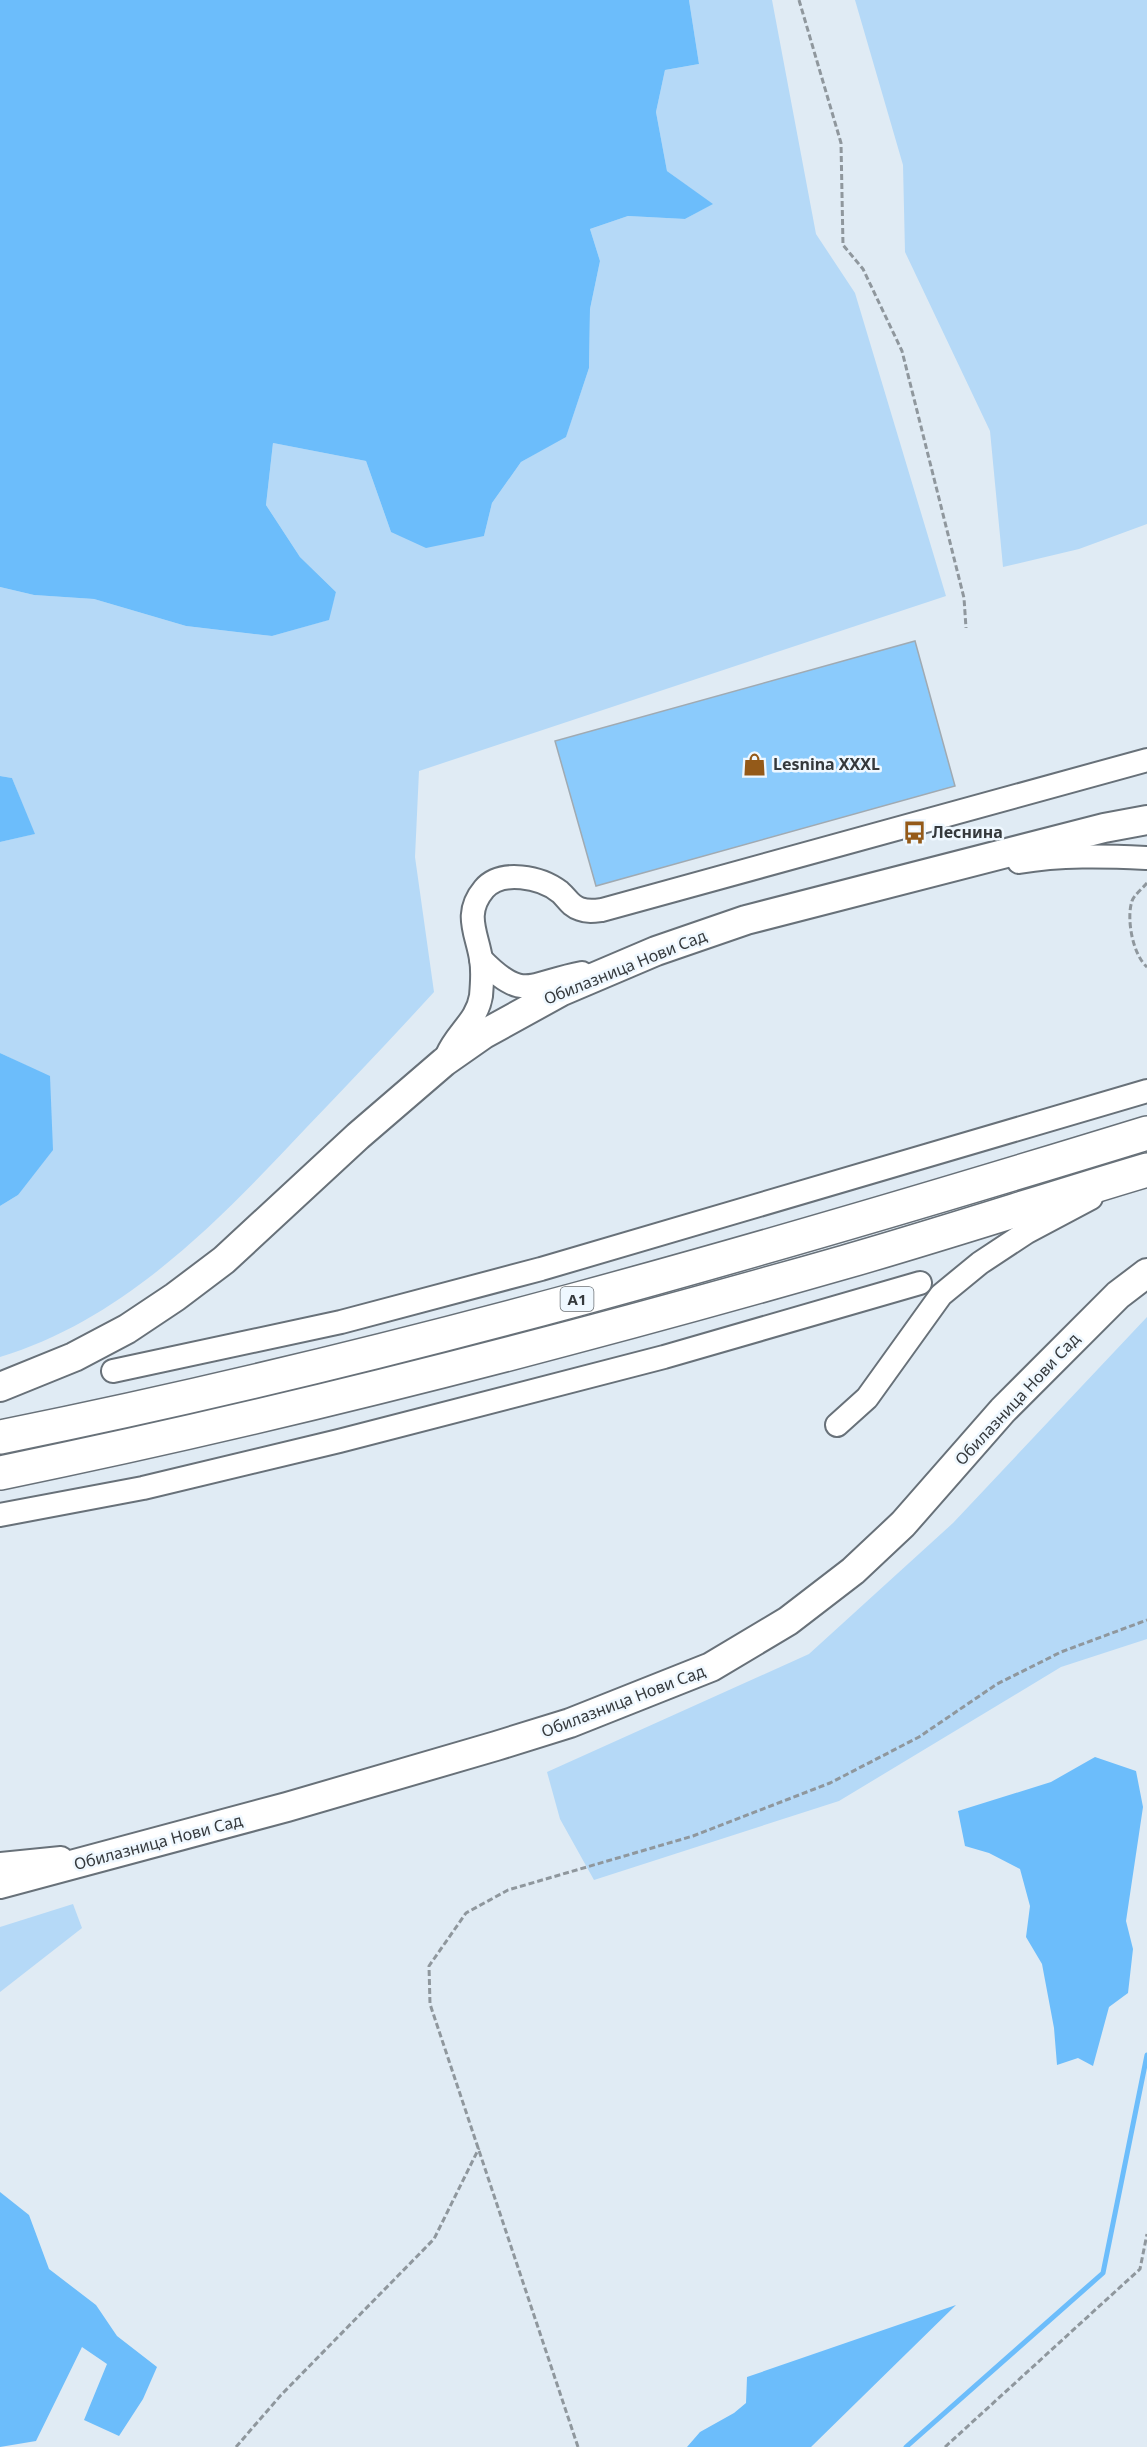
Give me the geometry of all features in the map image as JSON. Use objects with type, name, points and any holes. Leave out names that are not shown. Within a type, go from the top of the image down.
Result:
[{"type":"highway","name":"A1","points":[[0,1437],[126,1412],[448,1333],[839,1227],[1147,1133]]},
{"type":"highway","name":"A1","points":[[0,1473],[279,1412],[459,1367],[846,1261],[1146,1170]]},
{"type":"main road","name":"Обилазница Нови Сад","points":[[0,1387],[83,1352],[127,1329],[175,1297],[224,1260],[358,1136],[444,1062],[524,1009],[596,975],[656,951],[746,920],[1104,828],[1147,820]]},
{"type":"main road","name":"Обилазница Нови Сад","points":[[0,1884],[286,1807],[570,1723],[676,1683],[711,1666],[752,1644],[825,1594],[880,1547],[1003,1410],[1118,1295],[1147,1273]]},
{"type":"lane","points":[[444,1062],[478,1008],[481,996],[481,959],[473,935],[474,909],[484,888],[492,882],[502,878],[524,878],[542,882],[561,893],[570,904],[579,909],[590,912],[602,910],[1147,760]]},
{"type":"lane","points":[[893,883],[1048,857],[1146,858]]},
{"type":"lane","points":[[481,959],[499,977],[519,987],[533,986],[582,973],[596,975]]},
{"type":"lane","points":[[112,1371],[341,1322],[541,1269],[1147,1091]]},
{"type":"lane","points":[[837,1425],[867,1398],[941,1295],[980,1263],[1027,1232],[1146,1170]]},
{"type":"lane","points":[[0,1515],[143,1488],[339,1441],[664,1357],[920,1283]]},
{"type":"lane","points":[[0,1864],[131,1850]]},
{"type":"path","points":[[799,0],[841,143],[843,245],[863,270],[902,351],[964,598],[966,628]]},
{"type":"path","points":[[1147,883],[1132,900],[1130,927],[1138,960],[1147,967]]},
{"type":"path","points":[[578,2447],[430,2004],[429,1966],[466,1913],[508,1890],[693,1836],[830,1784],[920,1737],[997,1684],[1061,1652],[1147,1620]]},
{"type":"path","points":[[236,2447],[281,2395],[435,2239],[479,2148]]},
{"type":"path","points":[[945,2447],[1140,2269],[1147,2234]]},
{"type":"shaded area","points":[[689,0],[772,0],[816,234],[855,293],[946,596],[419,771],[415,857],[434,992],[239,1198],[167,1263],[129,1292],[88,1318],[45,1340],[0,1357],[0,1206],[18,1195],[50,1077],[0,1053],[0,842],[34,834],[12,778],[0,776],[0,587],[34,595],[94,599],[186,626],[272,636],[328,620],[336,592],[300,557],[266,505],[273,443],[366,461],[391,532],[484,536],[492,503],[521,462],[566,436],[589,368],[590,309],[600,261],[590,229],[628,216],[685,219],[712,204],[667,171],[656,112],[665,70],[699,64]]},
{"type":"shaded area","points":[[855,0],[1147,0],[1147,524],[1079,549],[1003,567],[990,431],[905,252],[903,165]]},
{"type":"shaded area","points":[[1147,1317],[1147,1639],[1061,1667],[839,1801],[594,1880],[560,1819],[547,1772],[809,1654],[953,1523]]},
{"type":"shaded area","points":[[73,1904],[82,1928],[0,1992],[0,1927]]},
{"type":"water","points":[[0,0],[689,0],[699,64],[665,70],[656,112],[667,171],[713,204],[685,219],[628,216],[590,229],[600,261],[590,309],[589,368],[566,437],[521,462],[492,503],[484,536],[426,548],[391,532],[366,461],[273,443],[266,505],[300,557],[336,592],[329,620],[272,636],[186,626],[94,599],[34,595],[0,587]]},
{"type":"water","points":[[0,776],[12,778],[35,834],[0,842]]},
{"type":"water","points":[[0,1053],[50,1076],[53,1150],[18,1195],[0,1206]]},
{"type":"water","points":[[1095,1757],[1136,1771],[1143,1807],[1126,1921],[1133,1949],[1128,1993],[1109,2007],[1093,2066],[1078,2058],[1057,2065],[1054,2028],[1042,1964],[1026,1937],[1030,1906],[1020,1869],[989,1853],[965,1846],[958,1811],[1051,1782]]},
{"type":"water","points":[[0,2192],[29,2215],[49,2269],[96,2305],[117,2336],[157,2367],[143,2399],[119,2436],[84,2420],[107,2364],[82,2347],[36,2441],[0,2447]]},
{"type":"water","points":[[956,2305],[811,2447],[687,2447],[700,2432],[734,2413],[746,2403],[747,2377]]},
{"type":"building","name":"Lesnina XXXL","points":[[915,641],[955,786],[596,886],[555,741]]},
{"type":"waterway","points":[[906,2447],[1103,2273],[1147,2055]]},
{"type":"place","name":"Lesnina XXXL","points":[[755,764]]},
{"type":"place","name":"Леснина","points":[[914,832]]}]
